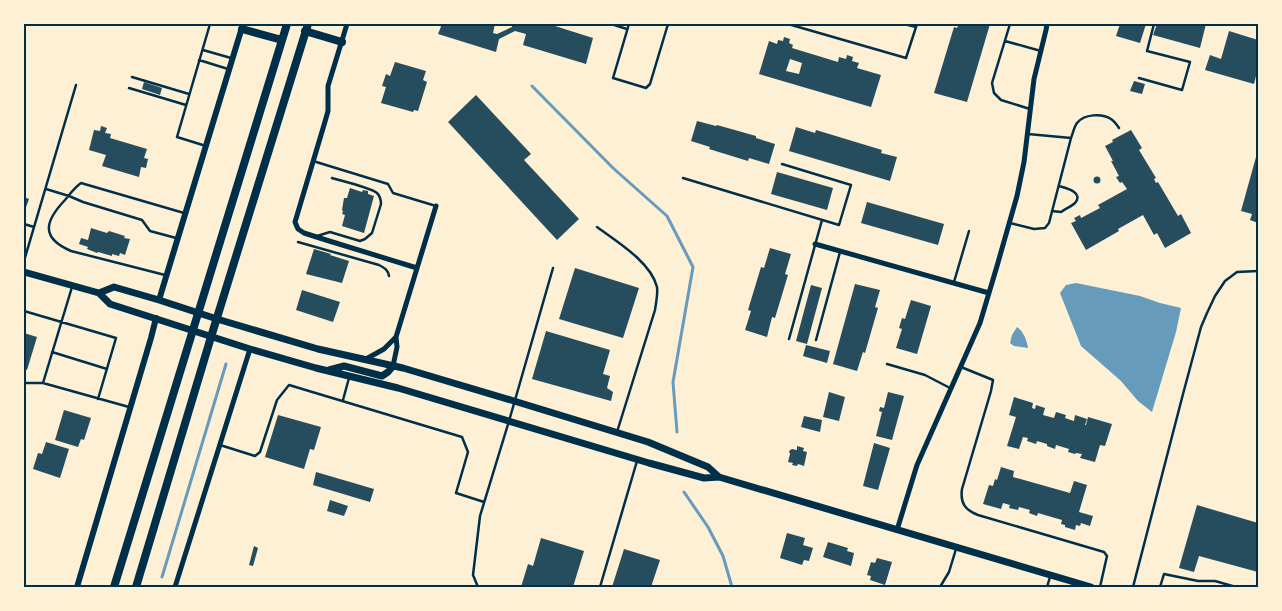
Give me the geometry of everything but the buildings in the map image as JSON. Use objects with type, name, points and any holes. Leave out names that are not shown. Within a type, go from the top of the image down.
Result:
[{"type":"main road","points":[[114,587],[287,24]]},
{"type":"main road","points":[[243,26],[282,40]]},
{"type":"main road","points":[[136,587],[211,336],[307,28],[342,42]]},
{"type":"main road","points":[[24,272],[99,293],[110,304],[250,349],[398,388],[638,460],[704,478],[719,477],[1091,587]]},
{"type":"main road","points":[[99,293],[114,287],[318,349],[393,366],[514,401],[648,442],[708,467],[719,477]]},
{"type":"main road","points":[[326,370],[344,366],[382,376],[393,366]]},
{"type":"street","points":[[347,24],[328,86],[328,111],[295,222],[298,229],[315,237],[417,268]]},
{"type":"street","points":[[897,530],[917,465],[980,323],[1010,223],[1024,162],[1034,79],[1048,24]]},
{"type":"street","points":[[159,300],[243,26]]},
{"type":"street","points":[[393,366],[397,347],[396,337],[436,206]]},
{"type":"street","points":[[815,244],[989,293]]},
{"type":"street","points":[[77,587],[152,338],[156,318]]},
{"type":"street","points":[[366,360],[384,349],[396,337]]},
{"type":"street","points":[[175,587],[250,349]]},
{"type":"lane","points":[[24,28],[25,24]]},
{"type":"lane","points":[[206,146],[177,137],[210,24]]},
{"type":"lane","points":[[418,24],[427,24]]},
{"type":"lane","points":[[612,24],[627,29]]},
{"type":"lane","points":[[629,24],[613,78],[646,88],[650,84],[668,24]]},
{"type":"lane","points":[[788,24],[906,58],[917,26],[904,24]]},
{"type":"lane","points":[[1010,24],[992,83],[994,93],[1001,100],[1030,109]]},
{"type":"lane","points":[[1139,78],[1182,90],[1190,62],[1147,51],[1154,24]]},
{"type":"lane","points":[[1004,41],[1041,51]]},
{"type":"lane","points":[[202,49],[233,58]]},
{"type":"lane","points":[[199,60],[229,69]]},
{"type":"lane","points":[[132,77],[189,94]]},
{"type":"lane","points":[[24,261],[76,85]]},
{"type":"lane","points":[[129,88],[186,105]]},
{"type":"lane","points":[[1010,223],[1034,229],[1045,228],[1049,223],[1071,138],[1077,123],[1083,118],[1103,116],[1112,120],[1119,128]]},
{"type":"lane","points":[[1028,134],[1071,138]]},
{"type":"lane","points":[[313,161],[388,184],[393,193],[436,206]]},
{"type":"lane","points":[[683,178],[838,225],[851,185],[782,164]]},
{"type":"lane","points":[[315,237],[330,232],[360,241],[366,240],[372,233],[381,204],[380,197],[373,191],[332,178]]},
{"type":"lane","points":[[166,275],[71,251],[62,247],[49,234],[50,219],[75,188],[81,184],[185,213]]},
{"type":"lane","points":[[1052,210],[1061,212],[1075,203],[1077,198],[1076,193],[1072,190],[1059,186]]},
{"type":"lane","points":[[46,188],[83,202],[142,220],[150,230],[178,238]]},
{"type":"lane","points":[[789,340],[822,220]]},
{"type":"lane","points":[[24,224],[34,227]]},
{"type":"lane","points":[[596,227],[626,247],[649,269],[657,289],[655,310],[617,433]]},
{"type":"lane","points":[[953,283],[969,231]]},
{"type":"lane","points":[[298,242],[379,266],[388,271],[389,276]]},
{"type":"lane","points":[[816,340],[840,251]]},
{"type":"lane","points":[[478,587],[473,575],[480,516],[553,268]]},
{"type":"lane","points":[[1132,587],[1183,394],[1207,313],[1225,281],[1237,272],[1258,271]]},
{"type":"lane","points":[[43,383],[73,286]]},
{"type":"lane","points":[[24,311],[116,338],[98,399]]},
{"type":"lane","points":[[52,352],[107,369]]},
{"type":"lane","points":[[887,364],[925,375],[951,389]]},
{"type":"lane","points":[[961,368],[993,380],[962,489],[961,496],[965,508],[978,515],[1104,552],[1107,556],[1100,587]]},
{"type":"lane","points":[[343,400],[349,376]]},
{"type":"lane","points":[[24,385],[26,383],[43,383],[130,408]]},
{"type":"lane","points":[[219,445],[255,456],[260,452],[277,400],[289,385],[462,437],[468,452],[456,493],[484,502]]},
{"type":"lane","points":[[600,587],[638,460]]},
{"type":"lane","points":[[940,587],[949,572],[956,548]]},
{"type":"lane","points":[[1160,587],[1164,574],[1198,581],[1215,581],[1236,587]]},
{"type":"lane","points":[[1047,587],[1051,575]]},
{"type":"water","points":[[1076,283],[1140,296],[1181,308],[1176,332],[1152,412],[1138,401],[1121,381],[1081,346],[1060,293],[1066,285]]},
{"type":"water","points":[[1017,327],[1024,336],[1028,348],[1014,346],[1010,343]]},
{"type":"waterway","points":[[532,86],[613,168],[667,216],[693,267],[673,382],[677,432]]},
{"type":"waterway","points":[[162,577],[226,364]]},
{"type":"waterway","points":[[684,492],[708,527],[723,556],[732,587]]}]
